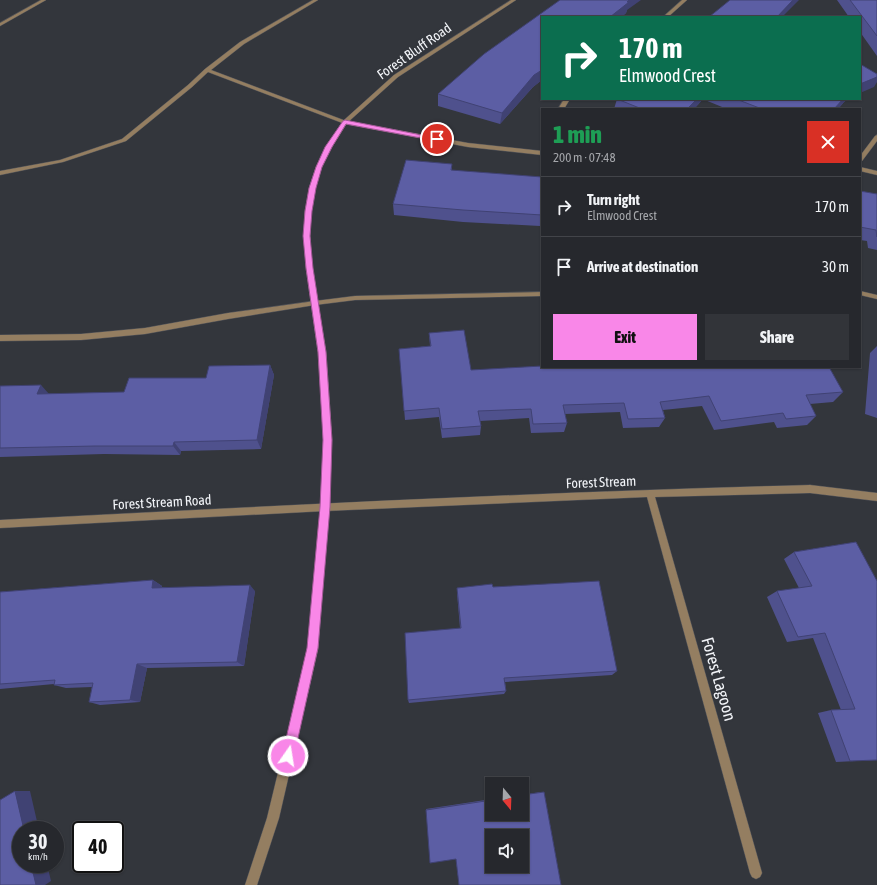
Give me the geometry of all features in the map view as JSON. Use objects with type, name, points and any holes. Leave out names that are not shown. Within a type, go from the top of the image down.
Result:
[{"type":"street","points":[[0,25],[44,0]]},
{"type":"street","points":[[0,173],[61,161],[124,140],[190,86],[207,70],[242,43],[316,0]]},
{"type":"street","name":"Forest Bluff Road","points":[[251,885],[273,818],[313,648],[325,507],[328,440],[322,352],[309,268],[307,236],[308,211],[312,188],[319,167],[329,147],[345,122],[396,76],[514,0]]},
{"type":"street","points":[[666,16],[685,0]]},
{"type":"street","points":[[207,70],[345,122],[468,145],[541,153]]},
{"type":"street","points":[[861,159],[877,137]]},
{"type":"street","points":[[861,169],[877,173]]},
{"type":"street","points":[[861,293],[877,297]]},
{"type":"street","points":[[0,338],[82,337],[145,331],[228,316],[355,298],[541,294]]},
{"type":"street","name":"Forest Stream","points":[[325,507],[650,493],[810,489],[877,497]]},
{"type":"street","name":"Forest Lagoon","points":[[650,493],[756,873]]},
{"type":"street","name":"Forest Stream Road","points":[[0,524],[325,507]]},
{"type":"building","points":[[560,0],[629,0],[627,2],[629,2],[611,16],[541,16],[541,71],[534,75],[502,113],[438,94],[484,54]]},
{"type":"building","points":[[730,0],[793,0],[778,16],[710,16]]},
{"type":"building","points":[[850,0],[877,0],[877,36]]},
{"type":"building","points":[[861,65],[877,74],[877,77],[861,84]]},
{"type":"building","points":[[620,100],[696,100],[688,108],[640,108]]},
{"type":"building","points":[[739,100],[842,100],[835,108],[759,108]]},
{"type":"building","points":[[406,160],[452,164],[451,170],[541,177],[541,215],[393,204]]},
{"type":"building","points":[[861,191],[877,194],[877,237],[876,230],[861,227]]},
{"type":"building","points":[[464,330],[471,370],[541,366],[541,368],[830,368],[843,392],[806,395],[816,416],[786,419],[783,413],[721,421],[709,396],[660,402],[665,418],[628,419],[624,403],[563,405],[567,423],[533,424],[531,409],[478,411],[481,426],[442,429],[439,408],[404,411],[399,349],[431,346],[429,333]]},
{"type":"building","points":[[270,365],[257,440],[174,442],[173,446],[0,448],[0,386],[41,385],[37,394],[124,392],[129,378],[206,378],[209,366]]},
{"type":"building","points":[[856,542],[877,581],[877,760],[850,761],[831,710],[855,709],[825,633],[798,637],[777,591],[812,586],[794,552]]},
{"type":"building","points":[[153,580],[152,588],[250,585],[237,662],[137,664],[130,700],[89,702],[93,683],[54,685],[55,680],[0,684],[0,592]]},
{"type":"building","points":[[599,581],[617,671],[504,678],[506,691],[408,700],[405,633],[461,628],[457,588],[492,584],[493,587]]},
{"type":"building","points":[[15,791],[22,821],[12,821],[12,873],[33,873],[36,885],[0,885],[0,800]]},
{"type":"building","points":[[544,792],[561,885],[459,885],[456,859],[430,863],[426,810],[485,801],[485,821],[529,821],[529,794]]},
{"type":"route","points":[[288,756],[313,648],[325,507],[328,440],[322,352],[309,268],[307,236],[308,211],[312,188],[319,167],[329,147],[345,122],[437,139]]}]
